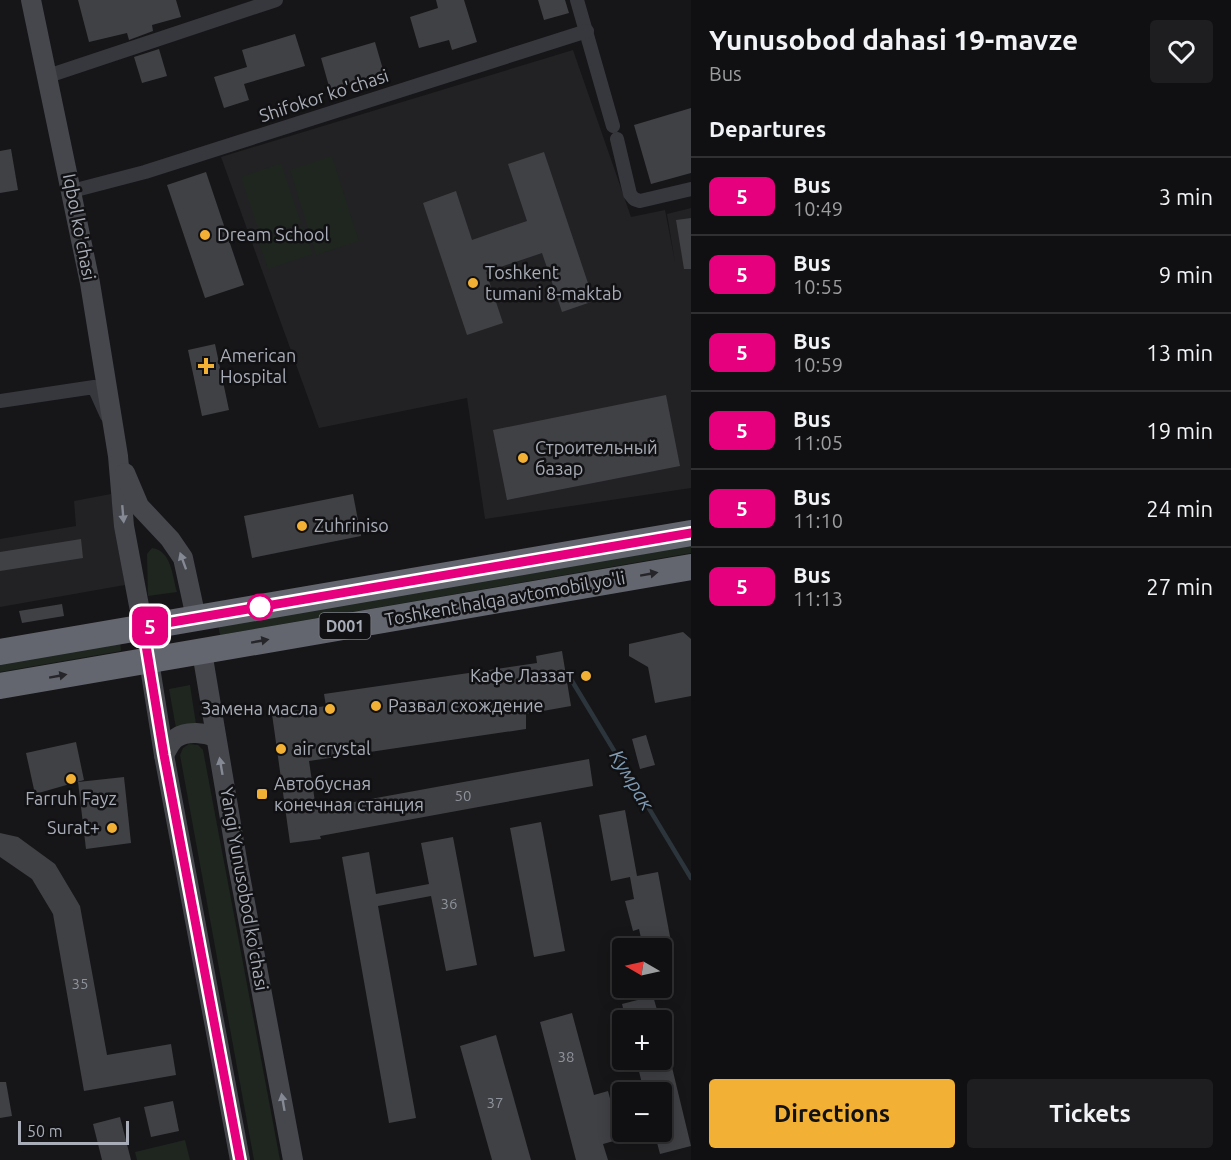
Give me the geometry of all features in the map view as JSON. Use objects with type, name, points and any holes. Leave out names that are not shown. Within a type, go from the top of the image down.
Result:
[{"type":"highway","name":"Toshkent halqa avtomobil yo'li","points":[[0,652],[691,533]]},
{"type":"highway","name":"Toshkent halqa avtomobil yo'li","points":[[0,686],[691,567]]},
{"type":"highway","name":"Yangi Yunusobod ko'chasi","points":[[196,618],[202,652]]},
{"type":"highway","points":[[143,627],[149,661]]},
{"type":"main road","name":"Iqbol ko'chasi","points":[[31,0],[90,283],[118,456],[124,526],[143,627]]},
{"type":"main road","name":"Iqbol ko'chasi","points":[[118,456],[139,506],[170,539],[183,558],[196,618]]},
{"type":"main road","name":"Yangi Yunusobod ko'chasi","points":[[202,652],[293,1160]]},
{"type":"main road","points":[[149,661],[164,755],[240,1160]]},
{"type":"main road","points":[[164,755],[176,738],[203,733],[216,736]]},
{"type":"street","points":[[48,76],[276,0]]},
{"type":"street","points":[[577,0],[615,132],[630,194],[634,199],[640,201],[691,189]]},
{"type":"street","name":"Shifokor ko'chasi","points":[[72,191],[145,172],[587,31]]},
{"type":"street","points":[[0,401],[94,387],[112,425]]},
{"type":"shaded area","name":"Toshkent tumani 8-maktab","points":[[573,50],[631,217],[665,210],[675,262],[667,214],[691,208],[691,488],[485,519],[467,398],[319,428],[221,157]]},
{"type":"shaded area","points":[[332,156],[359,241],[316,255],[290,170]]},
{"type":"shaded area","points":[[281,163],[301,223],[261,237],[241,177]]},
{"type":"shaded area","points":[[303,226],[313,254],[268,269],[258,241]]},
{"type":"shaded area","points":[[111,494],[125,585],[0,607],[0,539],[76,526],[74,501]]},
{"type":"shaded area","points":[[691,542],[691,553],[220,635],[218,625]]},
{"type":"shaded area","points":[[152,548],[159,550],[167,559],[177,592],[148,596],[147,554]]},
{"type":"shaded area","points":[[120,641],[121,651],[0,672],[0,662]]},
{"type":"shaded area","points":[[190,685],[196,724],[176,728],[169,689]]},
{"type":"shaded area","points":[[189,744],[198,745],[203,750],[280,1160],[254,1160],[180,755],[183,748]]},
{"type":"shaded area","points":[[185,1140],[190,1160],[137,1160],[135,1152]]},
{"type":"building","points":[[78,0],[176,0],[181,17],[152,25],[153,31],[129,40],[127,33],[89,42]]},
{"type":"building","points":[[436,0],[464,0],[477,42],[452,50],[449,40],[419,48],[410,17],[438,8]]},
{"type":"building","points":[[538,0],[565,0],[569,13],[544,20]]},
{"type":"building","points":[[295,34],[305,66],[244,84],[249,100],[224,108],[214,77],[247,67],[242,50]]},
{"type":"building","points":[[375,42],[384,73],[330,90],[321,58]]},
{"type":"building","points":[[159,49],[167,76],[142,83],[134,57]]},
{"type":"building","points":[[691,108],[691,173],[651,184],[634,125]]},
{"type":"building","points":[[11,149],[18,190],[0,193],[0,151]]},
{"type":"building","points":[[544,152],[594,301],[562,312],[542,253],[486,272],[503,323],[467,335],[423,203],[456,191],[472,240],[527,221],[508,164]]},
{"type":"building","name":"Dream School","points":[[206,172],[244,285],[205,298],[167,185]]},
{"type":"building","points":[[691,218],[691,269],[684,269],[676,220]]},
{"type":"building","name":"American Hospital","points":[[215,344],[229,410],[202,416],[188,350]]},
{"type":"building","points":[[666,395],[680,466],[507,500],[493,430]]},
{"type":"building","points":[[353,494],[361,536],[252,558],[244,516]]},
{"type":"building","points":[[81,539],[83,558],[0,571],[0,552]]},
{"type":"building","points":[[62,604],[64,616],[22,623],[19,611]]},
{"type":"building","points":[[683,632],[691,639],[691,696],[655,703],[648,667],[629,656],[629,644]]},
{"type":"building","points":[[562,651],[571,706],[526,714],[526,729],[309,761],[316,809],[589,759],[593,786],[320,836],[321,839],[290,843],[272,714],[326,706],[324,694],[537,663],[536,656]]},
{"type":"building","points":[[646,735],[655,765],[640,769],[632,739]]},
{"type":"building","points":[[76,742],[84,780],[35,794],[26,753]]},
{"type":"building","points":[[124,777],[131,843],[86,849],[78,782]]},
{"type":"building","points":[[625,810],[637,876],[658,872],[670,938],[641,938],[639,929],[633,931],[625,901],[634,899],[630,877],[611,881],[599,815]]},
{"type":"building","points":[[541,822],[565,951],[534,957],[510,828]]},
{"type":"building","points":[[0,833],[18,837],[55,864],[80,906],[107,1055],[171,1044],[176,1075],[84,1091],[53,914],[32,879],[0,857]]},
{"type":"building","points":[[453,837],[477,965],[446,971],[431,896],[378,906],[416,1118],[389,1123],[342,857],[369,852],[376,894],[429,884],[421,843]]},
{"type":"building","points":[[654,998],[657,1010],[624,1010],[622,1004]]},
{"type":"building","points":[[572,1013],[594,1095],[608,1091],[612,1106],[612,1142],[603,1144],[608,1160],[576,1160],[540,1022]]},
{"type":"building","points":[[496,1035],[531,1160],[492,1160],[460,1046]]},
{"type":"building","points":[[672,1067],[691,1146],[660,1154],[657,1142],[672,1142],[672,1082],[642,1082],[639,1070],[672,1070]]},
{"type":"building","points":[[0,1082],[6,1082],[12,1116],[0,1118]]},
{"type":"building","points":[[173,1101],[179,1131],[151,1137],[144,1107]]},
{"type":"building","points":[[120,1117],[131,1160],[102,1160],[93,1124]]},
{"type":"waterway","name":"Кумрак","points":[[572,681],[691,878]]},
{"type":"bus line","name":"5","points":[[240,1160],[164,755],[143,627],[691,533]]},
{"type":"place","name":"Dream School","points":[[205,235]]},
{"type":"place","name":"Toshkent tumani 8-maktab","points":[[473,283]]},
{"type":"place","name":"American Hospital","points":[[206,366]]},
{"type":"place","name":"Строительный базар","points":[[523,458]]},
{"type":"place","name":"Zuhriniso","points":[[302,526]]},
{"type":"place","name":"Кафе Лаззат","points":[[586,676]]},
{"type":"place","name":"Развал схождение","points":[[376,706]]},
{"type":"place","name":"Замена масла","points":[[330,709]]},
{"type":"place","name":"air crystal","points":[[281,749]]},
{"type":"place","name":"Farruh Fayz","points":[[71,779]]},
{"type":"place","name":"Автобусная конечная станция","points":[[262,794]]},
{"type":"place","name":"Surat+","points":[[112,828]]}]
